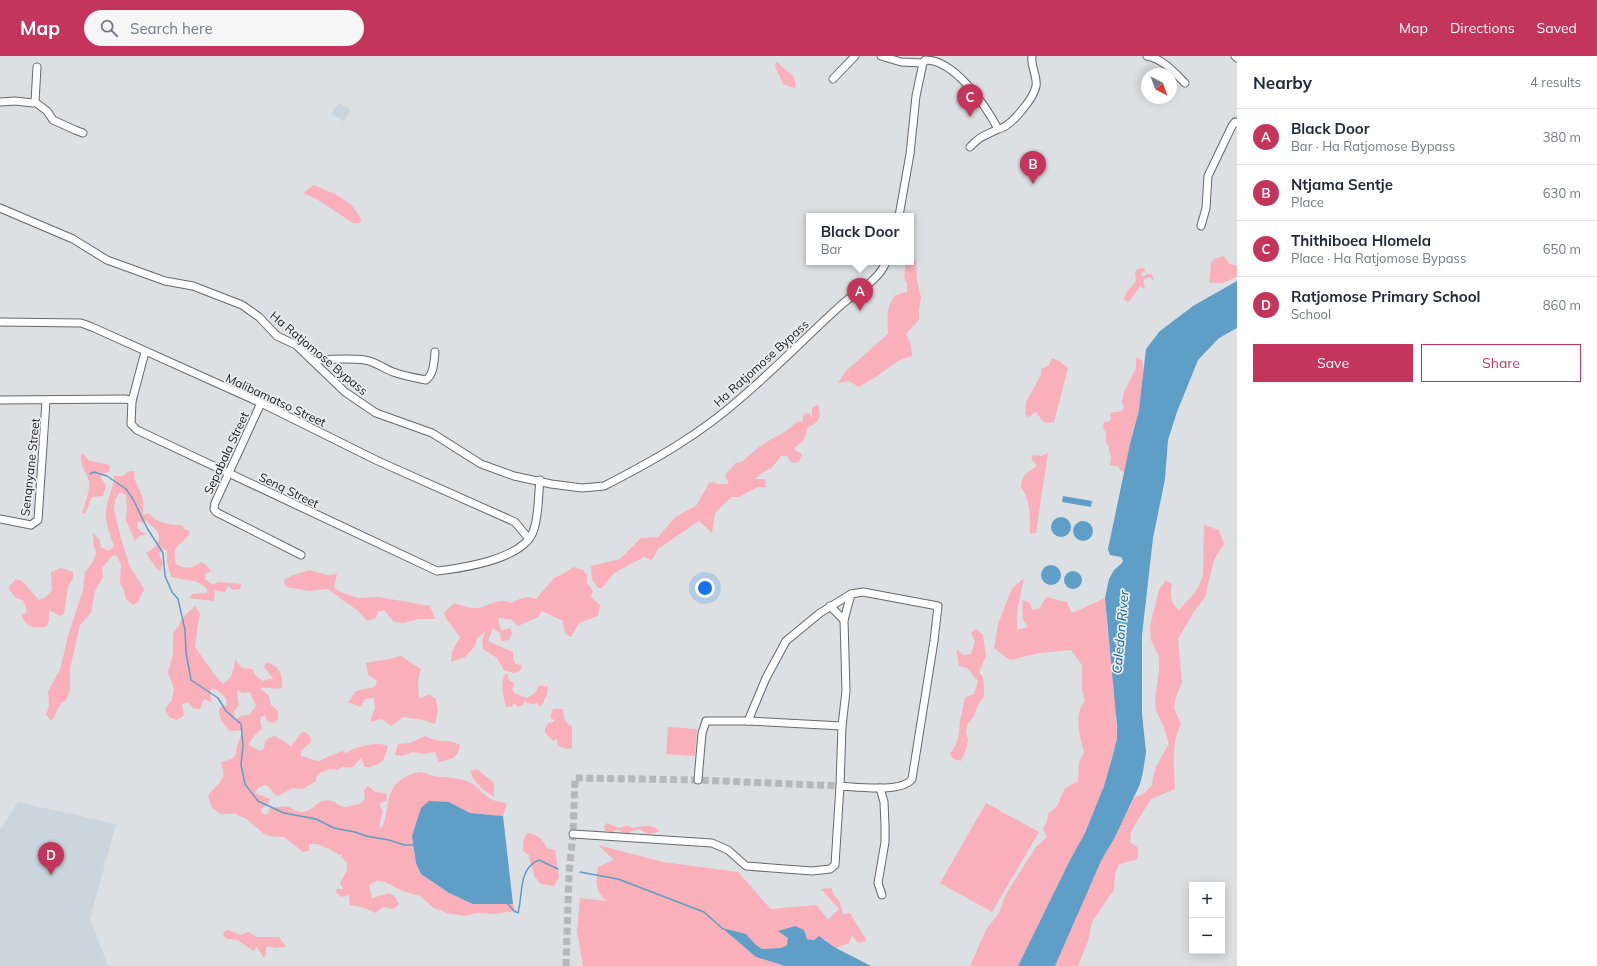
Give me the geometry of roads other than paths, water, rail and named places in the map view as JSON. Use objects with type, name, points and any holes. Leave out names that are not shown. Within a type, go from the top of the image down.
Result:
[{"type":"street","points":[[833,79],[855,56]]},
{"type":"street","points":[[881,56],[901,62],[929,60],[961,78],[980,99],[998,129]]},
{"type":"street","points":[[970,147],[983,134],[989,134],[1006,126],[1032,98],[1037,86],[1031,61],[1032,56]]},
{"type":"street","points":[[1147,56],[1161,61],[1185,83]]},
{"type":"street","points":[[900,213],[910,154],[916,96],[923,60]]},
{"type":"street","points":[[35,102],[37,67]]},
{"type":"street","points":[[0,102],[35,102],[47,111],[53,120],[84,133]]},
{"type":"street","points":[[1201,226],[1206,208],[1208,176],[1232,126],[1235,122],[1237,123]]},
{"type":"street","name":"Ha Ratjomose Bypass","points":[[0,208],[73,239],[107,260],[164,280],[193,286],[242,305],[259,317],[277,336],[296,345],[345,392],[376,413],[432,434],[481,464],[514,476],[577,488],[604,486],[670,451],[742,398],[841,304],[875,277],[884,265]]},
{"type":"street","name":"Malibamatso Street","points":[[0,322],[81,323],[92,327],[261,403],[378,461],[514,522],[529,539]]},
{"type":"street","points":[[0,400],[46,401],[126,399],[132,401],[145,352]]},
{"type":"street","points":[[314,361],[348,359],[366,360],[380,365],[392,372],[426,380],[430,377],[434,362],[434,352]]},
{"type":"street","name":"Senqnyane Street","points":[[0,519],[31,525],[38,520],[44,455],[46,401]]},
{"type":"street","name":"Senq Street","points":[[132,401],[130,424],[137,430],[437,571],[464,568],[491,560],[514,550],[529,539]]},
{"type":"street","name":"Sepabala Street","points":[[261,403],[215,503],[214,509],[216,512],[301,555]]},
{"type":"street","points":[[529,539],[534,530],[540,480]]},
{"type":"street","points":[[748,721],[766,678],[786,641],[830,606],[851,594],[863,592],[938,606],[934,641],[912,779],[909,784],[899,787],[880,788],[840,786]]},
{"type":"street","points":[[573,834],[712,843],[728,850],[746,866],[812,871],[830,869],[835,864],[837,852],[842,726],[846,691],[844,620],[851,594]]},
{"type":"street","points":[[830,606],[844,620]]},
{"type":"street","points":[[698,780],[702,733],[706,720],[842,726]]},
{"type":"street","points":[[880,788],[884,802],[885,826],[885,842],[878,883],[882,895]]},
{"type":"water","name":"Caledon River","points":[[1237,281],[1237,328],[1219,338],[1198,360],[1177,412],[1168,440],[1165,479],[1153,538],[1142,635],[1142,714],[1146,752],[1140,784],[1115,837],[1101,861],[1055,966],[1018,966],[1070,860],[1085,833],[1104,786],[1117,739],[1105,598],[1109,579],[1114,570],[1123,561],[1121,557],[1110,555],[1108,549],[1130,444],[1139,410],[1146,349],[1160,331],[1193,306]]},
{"type":"water","points":[[1063,496],[1092,501],[1091,507],[1062,502]]},
{"type":"water","points":[[1061,517],[1068,520],[1071,527],[1068,534],[1061,537],[1054,534],[1051,527],[1054,520]]},
{"type":"water","points":[[1083,521],[1090,524],[1093,531],[1090,538],[1083,541],[1076,538],[1073,531],[1076,524]]},
{"type":"water","points":[[1051,565],[1058,568],[1061,575],[1058,582],[1051,585],[1044,582],[1041,575],[1044,568]]},
{"type":"water","points":[[1069,571],[1077,571],[1082,576],[1080,587],[1077,589],[1069,589],[1064,584],[1064,576]]},
{"type":"water","points":[[429,801],[449,802],[470,813],[503,816],[513,904],[473,904],[449,893],[421,874],[416,863],[412,836],[421,808]]},
{"type":"water","points":[[795,926],[804,930],[807,939],[814,940],[819,936],[836,948],[871,966],[785,966],[756,957],[722,928],[746,934],[762,949],[781,948],[787,945],[788,938],[778,931]]},
{"type":"waterway","points":[[90,474],[94,472],[107,476],[126,489],[133,499],[147,528],[163,553],[165,576],[172,592],[178,599],[185,630],[186,652],[191,680],[218,698],[226,711],[241,724],[243,745],[241,765],[245,784],[258,801],[284,813],[316,819],[334,828],[389,840],[404,845],[414,845]]},
{"type":"waterway","points":[[508,904],[518,913],[522,883],[524,876],[532,864],[539,860],[558,869]]},
{"type":"waterway","points":[[580,872],[618,879],[704,912],[723,929]]},
{"type":"tunnel","points":[[566,966],[569,873],[573,834],[575,778],[698,780],[840,786]]},
{"type":"place","name":"Thithiboea Hlomela","points":[[970,117]]},
{"type":"place","name":"Ntjama Sentje","points":[[1033,184]]},
{"type":"place","name":"Black Door","points":[[860,311]]},
{"type":"place","name":"Ratjomose Primary School","points":[[51,875]]}]
